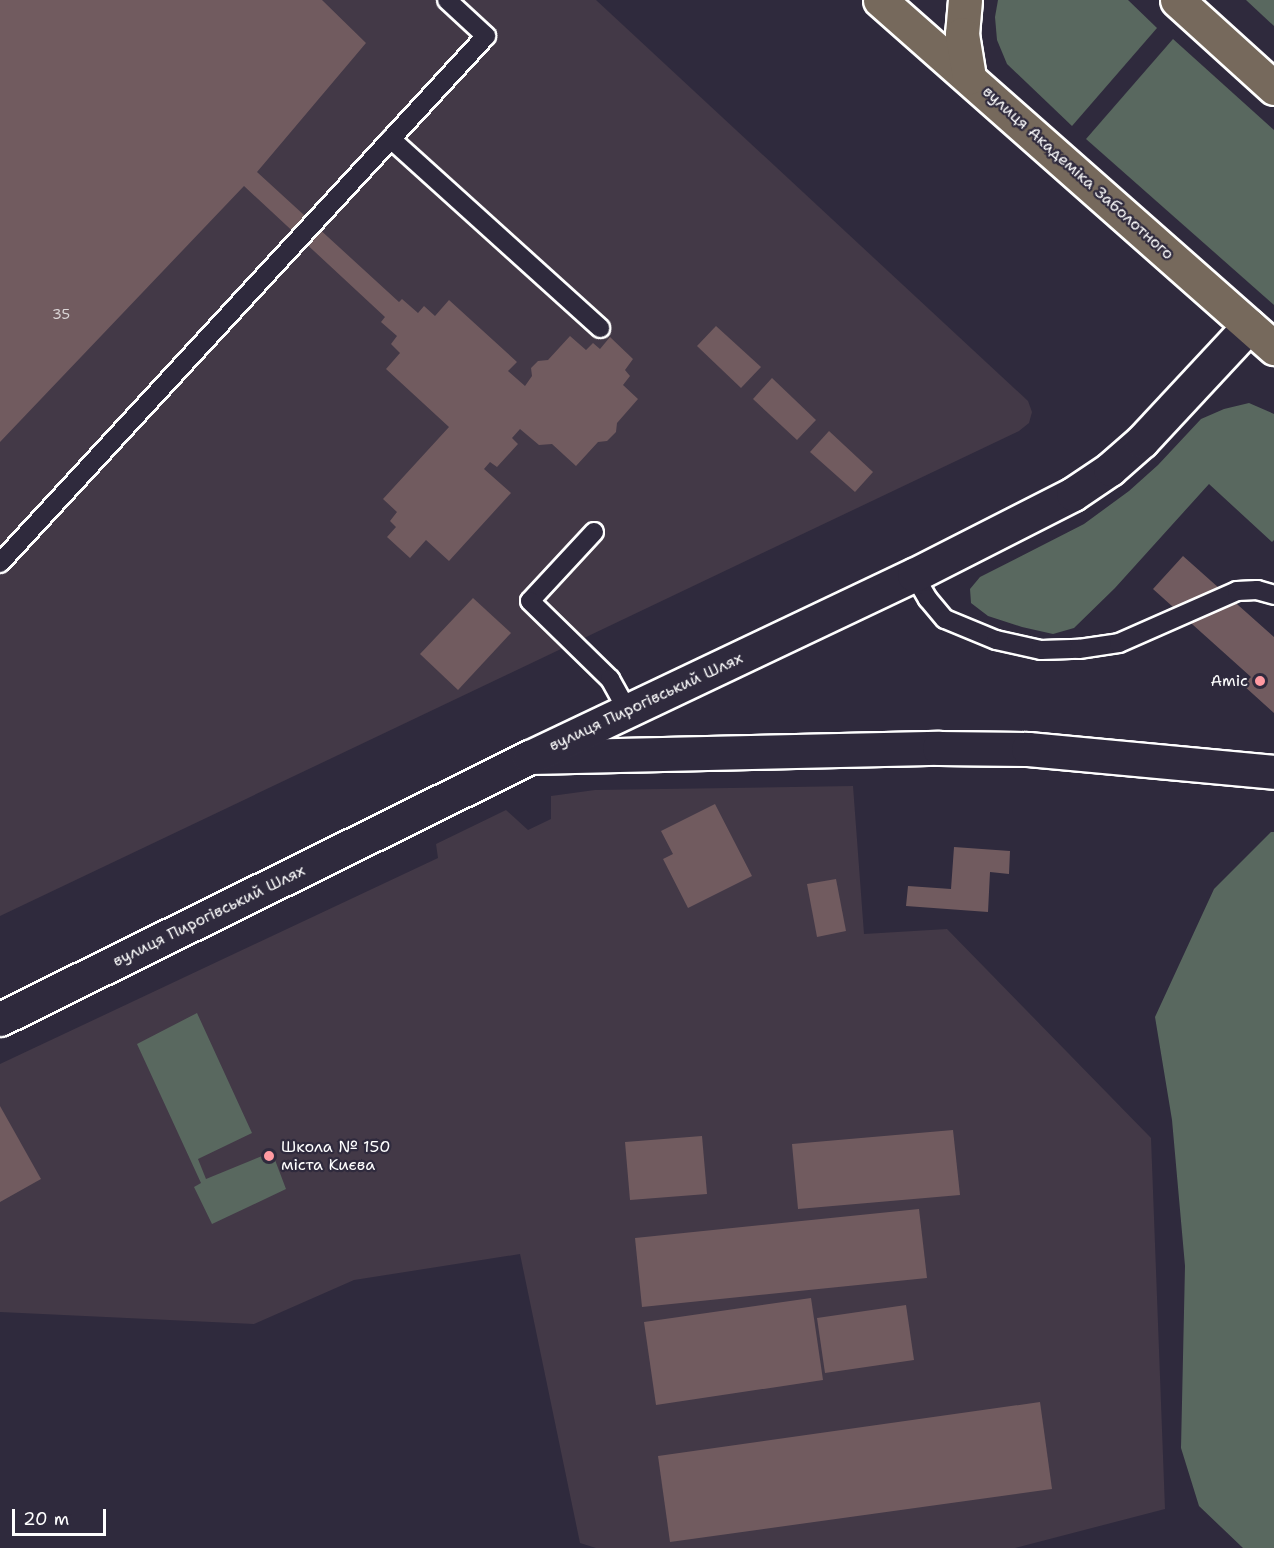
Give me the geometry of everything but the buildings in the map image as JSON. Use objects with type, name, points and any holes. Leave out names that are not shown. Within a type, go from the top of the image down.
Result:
[{"type":"highway","name":"вулиця Академіка Заболотного","points":[[880,0],[1274,348]]},
{"type":"highway","points":[[965,0],[962,33],[969,77]]},
{"type":"highway","points":[[1177,0],[1274,88]]},
{"type":"street","name":"вулиця Пирогівський Шлях","points":[[0,1020],[530,757],[914,575],[1073,494],[1110,469],[1142,441],[1249,326]]},
{"type":"street","points":[[530,757],[1005,749],[1274,772]]},
{"type":"lane","points":[[0,563],[486,36],[447,0]]},
{"type":"lane","points":[[391,139],[600,328]]},
{"type":"lane","points":[[594,532],[530,601],[610,679],[627,711]]},
{"type":"lane","points":[[914,575],[928,599],[945,619],[996,640],[1041,650],[1079,649],[1119,643],[1237,591],[1257,590],[1274,595]]},
{"type":"shaded area","points":[[0,0],[596,0],[1028,401],[1032,412],[1029,423],[1019,431],[0,916]]},
{"type":"shaded area","points":[[853,786],[864,934],[947,929],[1151,1138],[1165,1509],[1015,1548],[596,1548],[580,1543],[520,1254],[354,1280],[254,1324],[0,1312],[0,1064],[438,858],[436,844],[506,810],[528,830],[551,819],[551,796],[595,790]]},
{"type":"green space","points":[[998,0],[1128,0],[1157,28],[1072,126],[1007,64],[997,40],[995,17]]},
{"type":"green space","points":[[1246,0],[1274,0],[1274,26]]},
{"type":"green space","points":[[1173,39],[1274,130],[1274,305],[1086,139]]},
{"type":"green space","points":[[1249,403],[1274,414],[1274,540],[1272,542],[1209,484],[1115,588],[1074,628],[1053,634],[1022,627],[988,616],[971,603],[970,589],[980,577],[1084,524],[1129,491],[1158,465],[1201,419],[1224,409]]},
{"type":"green space","points":[[1271,832],[1274,832],[1274,1548],[1243,1548],[1199,1506],[1181,1448],[1185,1266],[1172,1120],[1155,1017],[1214,889]]},
{"type":"green space","points":[[197,1013],[252,1133],[198,1159],[206,1179],[272,1152],[286,1189],[212,1224],[194,1187],[201,1183],[137,1044]]},
{"type":"place","name":"Amic","points":[[1260,681]]},
{"type":"place","name":"Школа № 150 міста Києва","points":[[269,1156]]}]
